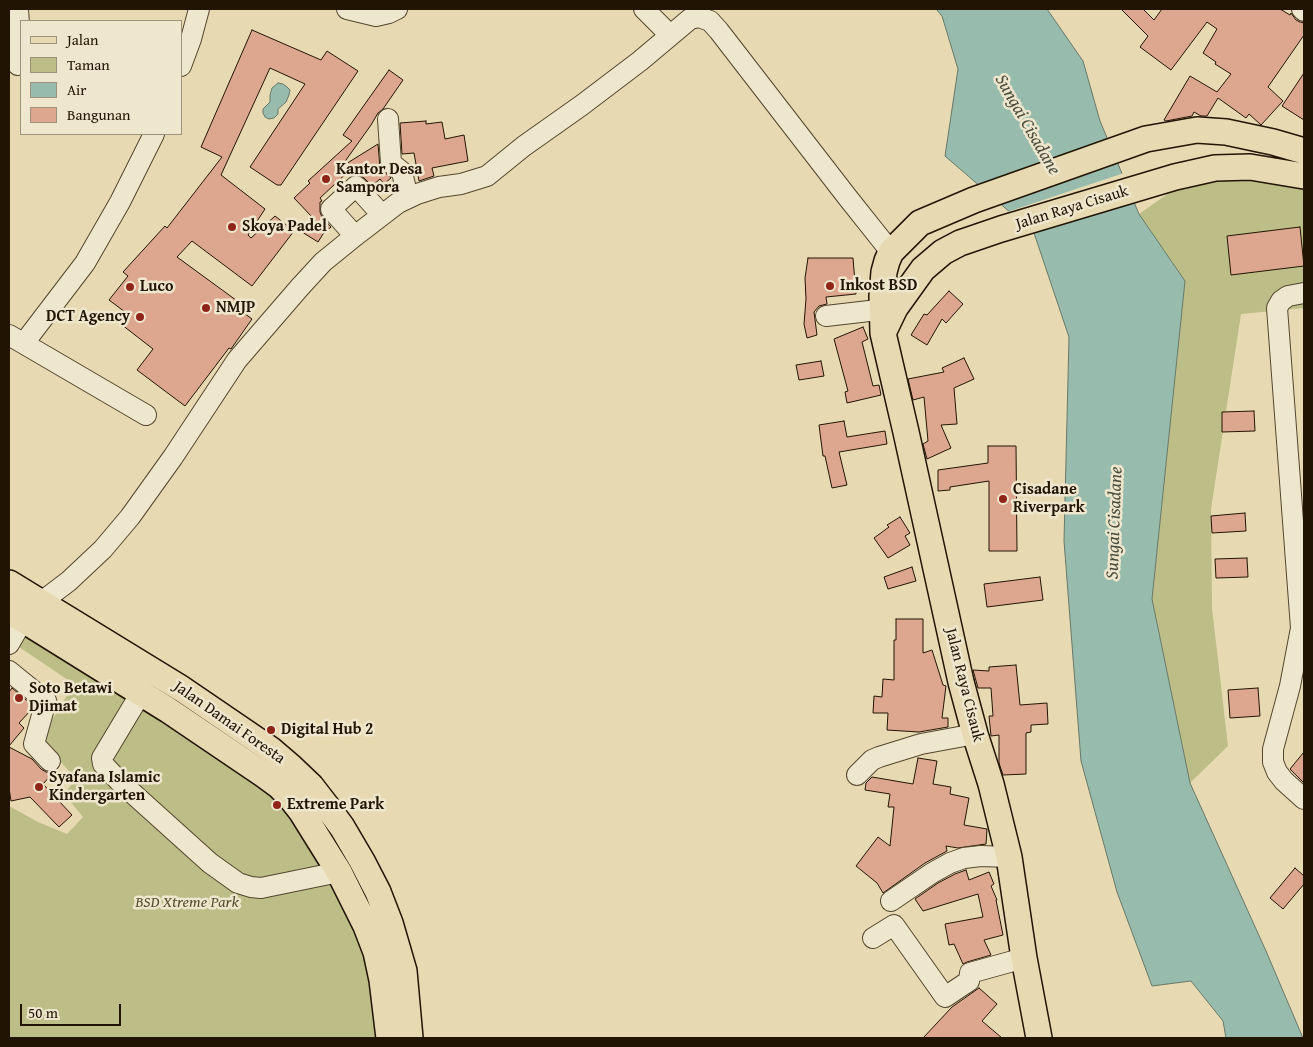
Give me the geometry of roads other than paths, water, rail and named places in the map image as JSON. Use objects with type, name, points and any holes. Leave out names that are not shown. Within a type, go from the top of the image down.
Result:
[{"type":"main road","name":"Jalan Raya Cisauk","points":[[1039,1038],[1024,958],[1009,857],[991,784],[961,682],[906,432],[887,317],[884,272],[887,261],[891,252],[920,223],[974,200],[1146,140],[1197,130],[1226,132],[1304,151]]},
{"type":"main road","name":"Jalan Raya Cisauk","points":[[887,317],[923,269],[943,252],[960,243],[1001,229],[1175,177],[1215,168],[1250,167],[1304,176]]},
{"type":"main road","name":"Jalan Damai Foresta","points":[[9,583],[24,611],[279,786],[290,797],[339,872],[366,926],[376,952],[382,980],[389,1038]]},
{"type":"main road","name":"Jalan Damai Foresta","points":[[24,611],[182,689],[270,748],[311,786],[342,827],[378,892],[390,923],[404,971],[410,1038]]},
{"type":"main road","points":[[168,710],[182,689]]},
{"type":"street","points":[[18,9],[20,40],[18,65]]},
{"type":"street","points":[[182,63],[199,9]]},
{"type":"street","points":[[355,10],[376,16],[397,9]]},
{"type":"street","points":[[644,9],[670,36]]},
{"type":"street","points":[[9,644],[24,611],[69,580],[103,549],[130,516],[173,457],[237,360],[323,262],[398,203],[439,187],[461,184],[487,176],[524,146],[633,67],[690,19],[699,17],[710,21],[734,48],[891,252]]},
{"type":"street","points":[[388,119],[391,163],[402,172],[408,198]]},
{"type":"street","points":[[146,415],[16,339],[85,263],[120,202],[154,135]]},
{"type":"street","points":[[355,236],[331,209],[356,186],[382,215]]},
{"type":"street","points":[[1304,293],[1288,296],[1281,301],[1277,308],[1301,628],[1290,686],[1273,749],[1273,762],[1277,772],[1304,799]]},
{"type":"street","points":[[826,316],[887,317]]},
{"type":"street","points":[[9,671],[46,701],[34,744],[50,761]]},
{"type":"street","points":[[141,693],[102,758],[102,762],[106,768],[196,851],[219,870],[238,882],[251,887],[261,888],[339,872]]},
{"type":"street","points":[[857,775],[872,760],[879,757],[921,744],[975,734]]},
{"type":"street","points":[[891,901],[950,863],[964,858],[981,856],[1009,857]]},
{"type":"street","points":[[873,938],[894,925],[945,997],[969,981],[970,973],[1024,958]]},
{"type":"water","name":"Sungai Cisadane","points":[[936,9],[1047,9],[1083,61],[1100,121],[1139,214],[1185,281],[1152,599],[1190,783],[1303,1038],[1226,1038],[1223,1021],[1191,981],[1152,986],[1117,892],[1081,761],[1064,541],[1069,337],[1034,233],[945,156],[958,69],[942,16]]},
{"type":"water","points":[[278,83],[283,84],[290,90],[289,95],[286,102],[278,109],[278,114],[274,118],[269,119],[265,117],[263,109],[270,102],[272,88]]},
{"type":"place","name":"Kantor Desa Sampora","points":[[326,179]]},
{"type":"place","name":"Skoya Padel","points":[[232,227]]},
{"type":"place","name":"Inkost BSD","points":[[830,286]]},
{"type":"place","name":"Luco","points":[[130,287]]},
{"type":"place","name":"NMJP","points":[[206,308]]},
{"type":"place","name":"DCT Agency","points":[[140,317]]},
{"type":"place","name":"Cisadane Riverpark","points":[[1003,499]]},
{"type":"place","name":"Soto Betawi Djimat","points":[[19,698]]},
{"type":"place","name":"Digital Hub 2","points":[[271,730]]},
{"type":"place","name":"Syafana Islamic Kindergarten","points":[[39,787]]},
{"type":"place","name":"Extreme Park","points":[[277,805]]},
{"type":"park label","name":"BSD Xtreme Park","points":[[187,903]]}]
